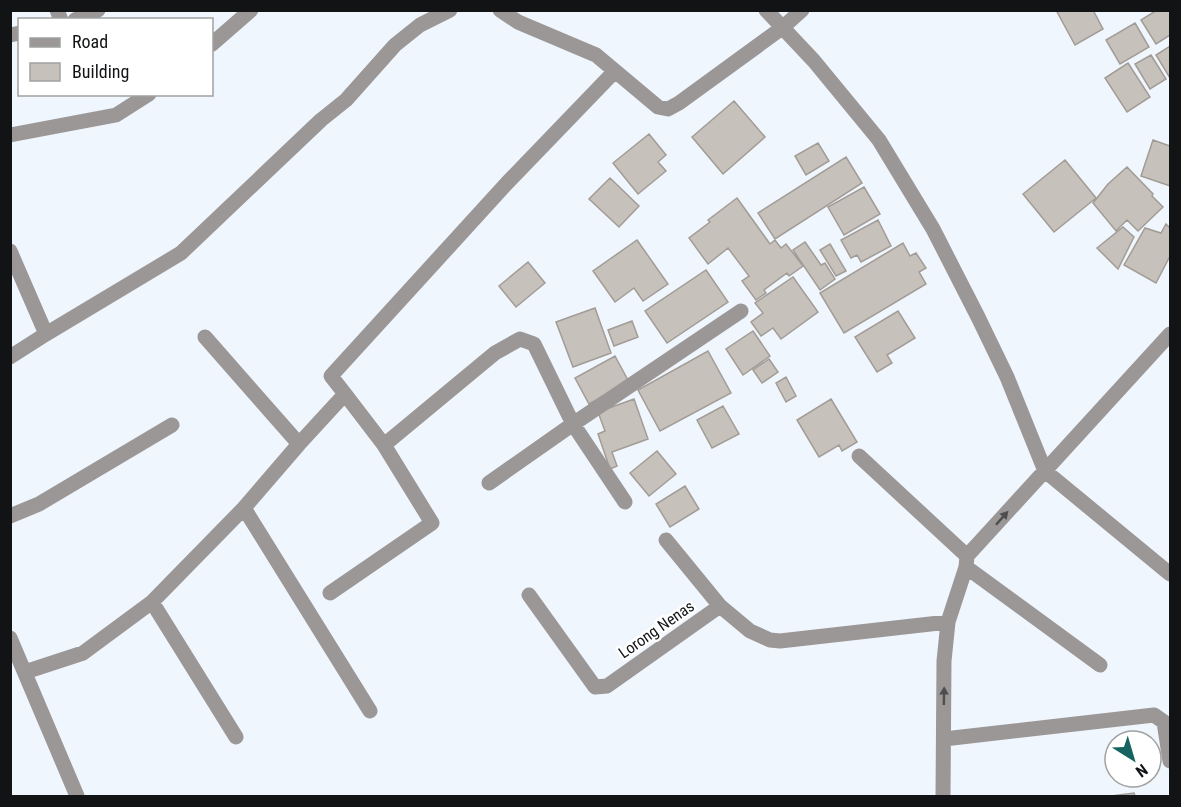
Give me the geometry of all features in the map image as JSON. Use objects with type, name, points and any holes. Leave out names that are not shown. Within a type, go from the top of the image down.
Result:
[{"type":"street","points":[[80,18],[98,10]]},
{"type":"street","points":[[213,43],[252,10]]},
{"type":"street","points":[[10,357],[181,253],[321,120],[346,100],[395,45],[420,26],[450,10]]},
{"type":"street","points":[[500,10],[518,22],[596,55],[658,107],[668,109],[782,28],[802,10]]},
{"type":"street","points":[[766,10],[814,61],[879,140],[927,219],[1007,377],[1045,471],[1170,574]]},
{"type":"street","points":[[330,593],[432,523],[384,445],[331,376],[507,183],[615,71]]},
{"type":"street","points":[[10,135],[116,115],[146,96]]},
{"type":"street","points":[[10,251],[46,334]]},
{"type":"street","points":[[489,483],[741,311]]},
{"type":"street","points":[[943,796],[944,661],[948,622],[966,562],[1045,471],[1170,334]]},
{"type":"street","points":[[205,337],[299,444]]},
{"type":"street","points":[[384,445],[495,353],[520,339],[534,344],[573,424],[625,502]]},
{"type":"street","points":[[26,672],[83,653],[152,602],[244,508],[345,394]]},
{"type":"street","points":[[10,516],[39,504],[172,425]]},
{"type":"street","points":[[859,456],[966,562],[1100,665]]},
{"type":"street","points":[[244,508],[370,711]]},
{"type":"street","points":[[666,540],[720,606]]},
{"type":"street","name":"Lorong Nenas","points":[[529,595],[595,687],[608,686],[720,606],[750,631],[770,640],[780,641],[948,622]]},
{"type":"street","points":[[152,602],[236,737]]},
{"type":"street","points":[[10,638],[76,796]]},
{"type":"street","points":[[944,740],[1154,715],[1164,722],[1170,761]]},
{"type":"building","points":[[1056,10],[1093,10],[1103,29],[1075,45]]},
{"type":"building","points":[[1157,10],[1170,10],[1170,35],[1156,44],[1141,20]]},
{"type":"building","points":[[1135,23],[1149,47],[1120,64],[1106,40]]},
{"type":"building","points":[[1170,46],[1170,78],[1156,55]]},
{"type":"building","points":[[1151,55],[1166,79],[1150,89],[1135,64]]},
{"type":"building","points":[[1128,63],[1150,97],[1127,112],[1105,78]]},
{"type":"building","points":[[734,101],[765,137],[723,174],[692,137]]},
{"type":"building","points":[[649,134],[666,155],[658,162],[666,171],[638,194],[613,163]]},
{"type":"building","points":[[1153,140],[1170,146],[1170,186],[1141,176]]},
{"type":"building","points":[[818,143],[829,161],[806,175],[795,156]]},
{"type":"building","points":[[846,157],[862,183],[775,239],[758,213]]},
{"type":"building","points":[[1065,160],[1096,198],[1054,232],[1023,194]]},
{"type":"building","points":[[1127,167],[1163,207],[1138,231],[1127,220],[1116,231],[1093,203],[1108,184]]},
{"type":"building","points":[[610,178],[639,206],[619,227],[589,199]]},
{"type":"building","points":[[864,187],[880,214],[844,235],[828,207]]},
{"type":"building","points":[[737,198],[770,244],[775,240],[781,248],[786,244],[803,266],[789,276],[787,273],[764,290],[766,293],[756,300],[742,281],[749,276],[728,248],[708,264],[689,238]]},
{"type":"building","points":[[878,220],[891,246],[861,262],[857,255],[851,258],[841,240]]},
{"type":"building","points":[[1166,224],[1170,228],[1170,256],[1156,283],[1124,265],[1145,228],[1161,233]]},
{"type":"building","points":[[1123,227],[1134,237],[1118,269],[1097,248]]},
{"type":"building","points":[[637,240],[668,284],[643,301],[634,288],[615,302],[593,271]]},
{"type":"building","points":[[805,242],[821,265],[825,263],[835,279],[820,290],[793,250]]},
{"type":"building","points":[[903,243],[910,256],[916,253],[926,268],[919,272],[926,284],[844,333],[820,293]]},
{"type":"building","points":[[830,244],[846,271],[836,276],[820,250]]},
{"type":"building","points":[[528,262],[545,283],[516,307],[499,286]]},
{"type":"building","points":[[706,270],[728,302],[667,343],[645,311]]},
{"type":"building","points":[[793,277],[818,312],[781,339],[773,328],[761,336],[751,322],[763,313],[755,303]]},
{"type":"building","points":[[595,308],[611,353],[573,367],[556,322]]},
{"type":"building","points":[[898,311],[915,338],[887,355],[892,363],[877,372],[855,337]]},
{"type":"building","points":[[632,321],[638,337],[614,346],[608,330]]},
{"type":"building","points":[[753,331],[770,356],[743,375],[726,349]]},
{"type":"building","points":[[708,351],[731,393],[660,431],[638,390]]},
{"type":"building","points":[[615,356],[629,382],[589,404],[575,378]]},
{"type":"building","points":[[769,359],[778,372],[762,383],[753,370]]},
{"type":"building","points":[[786,377],[796,396],[786,402],[776,383]]},
{"type":"building","points":[[634,399],[648,439],[612,452],[617,466],[610,469],[598,434],[605,431],[598,412]]},
{"type":"building","points":[[831,399],[857,442],[842,451],[839,445],[819,457],[797,420]]},
{"type":"building","points":[[723,406],[739,434],[712,448],[697,420]]},
{"type":"building","points":[[657,451],[676,474],[649,496],[630,473]]},
{"type":"building","points":[[685,486],[699,509],[670,527],[656,504]]},
{"type":"building","points":[[1134,793],[1135,796],[1111,796]]}]
